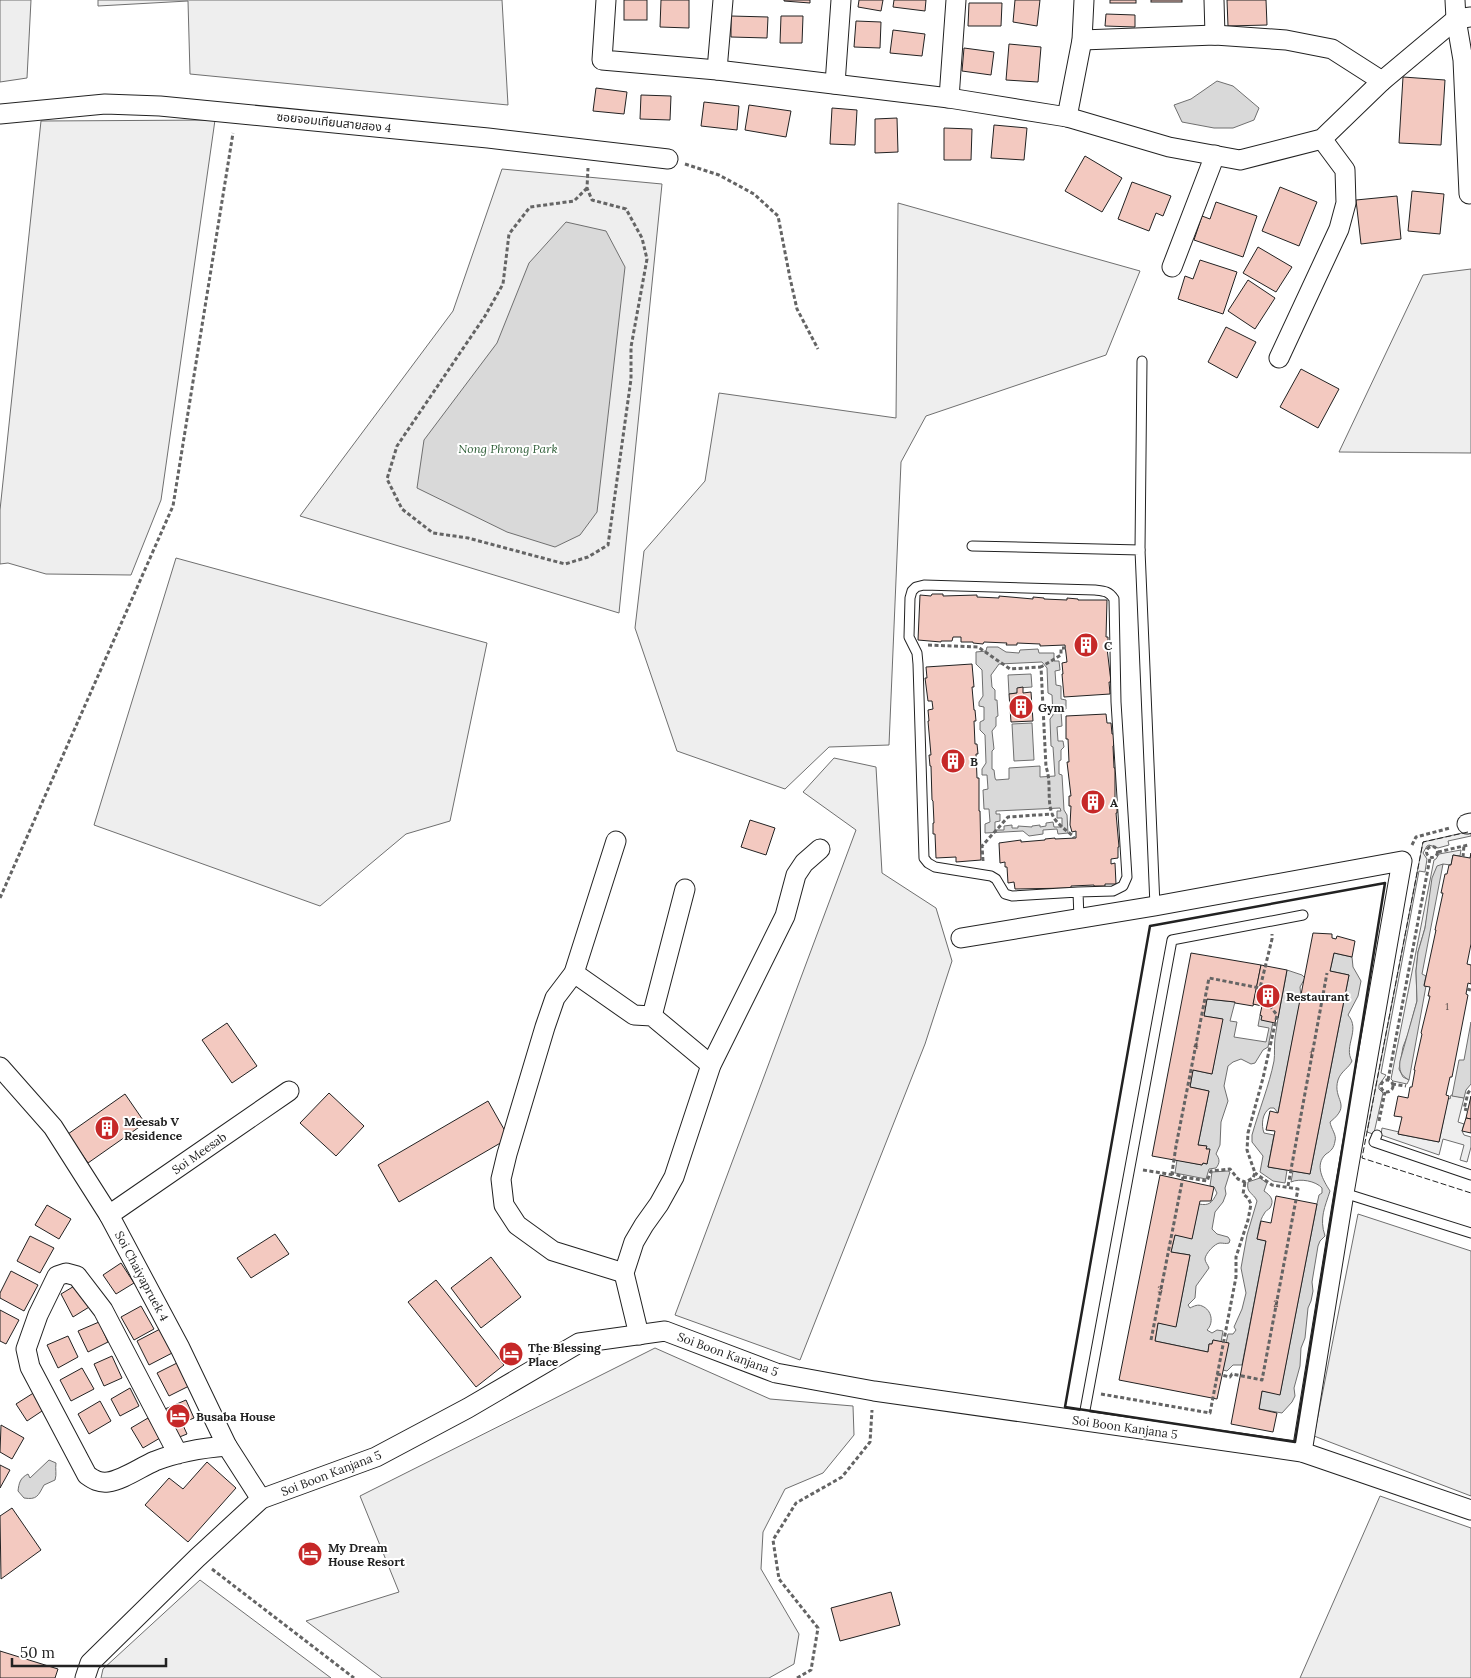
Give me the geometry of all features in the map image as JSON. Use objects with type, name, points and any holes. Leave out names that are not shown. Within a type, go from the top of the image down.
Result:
[{"type":"street","points":[[606,0],[602,60],[717,70],[949,98],[1067,117],[1169,147],[1240,160],[1322,139],[1382,81],[1463,18]]},
{"type":"street","points":[[717,70],[723,0]]},
{"type":"street","points":[[835,84],[841,0]]},
{"type":"street","points":[[949,98],[956,0]]},
{"type":"street","points":[[1067,117],[1082,40],[1084,0]]},
{"type":"street","points":[[1214,0],[1215,35]]},
{"type":"street","points":[[1455,0],[1463,18],[1469,194]]},
{"type":"street","points":[[1082,40],[1215,35],[1286,40],[1332,49],[1382,81]]},
{"type":"street","name":"ซอยจอมเทียนสายสอง 4","points":[[0,114],[105,104],[160,106],[236,112],[590,149],[668,159]]},
{"type":"street","points":[[1279,358],[1339,228],[1346,203],[1345,170],[1322,139]]},
{"type":"street","points":[[1172,267],[1215,155]]},
{"type":"street","points":[[616,841],[574,973],[555,998],[545,1027],[501,1179],[504,1205],[517,1225],[553,1251],[624,1273]]},
{"type":"street","points":[[639,1335],[624,1273],[634,1242],[674,1177],[711,1065],[785,916],[796,875],[804,863],[820,849]]},
{"type":"street","points":[[961,938],[1155,906],[1402,861],[1353,1138],[1302,1452]]},
{"type":"street","points":[[652,1016],[685,889]]},
{"type":"street","points":[[574,973],[634,1016],[652,1016],[711,1065]]},
{"type":"street","name":"Soi Chaiyapruek 4","points":[[0,1067],[53,1127],[109,1215],[180,1348],[227,1446],[261,1500]]},
{"type":"street","name":"Soi Meesab","points":[[109,1215],[290,1091]]},
{"type":"street","points":[[178,1454],[103,1310],[77,1276],[66,1273],[57,1276],[38,1315],[26,1349],[30,1367],[87,1475],[99,1482],[110,1482],[154,1461],[178,1454],[189,1450],[227,1446]]},
{"type":"street","name":"Soi Boon Kanjana 5","points":[[85,1678],[90,1663],[197,1558],[261,1500],[376,1458],[579,1344],[666,1331],[776,1373],[874,1390],[1302,1452],[1471,1510]]},
{"type":"lane","points":[[1142,361],[1140,550],[1155,906]]},
{"type":"lane","points":[[972,546],[1140,550]]},
{"type":"lane","points":[[924,585],[1095,590],[1111,594],[1114,599],[1116,702],[1127,877],[1123,886],[1113,891],[1012,896],[1006,894],[996,879],[936,867],[928,863],[924,858],[918,664],[917,653],[912,644],[909,637],[910,598],[912,591],[916,587],[924,585]]},
{"type":"lane","points":[[1078,892],[1079,918]]},
{"type":"lane","points":[[1083,1420],[1172,940],[1303,915]]},
{"type":"lane","points":[[1353,1138],[1376,1138],[1471,1175]]},
{"type":"lane","points":[[1344,1193],[1471,1233]]},
{"type":"path","points":[[0,898],[173,506],[236,112]]},
{"type":"path","points":[[587,188],[574,201],[530,207],[509,234],[503,284],[485,316],[397,446],[386,479],[402,509],[433,533],[468,538],[565,564],[588,557],[608,545],[631,379],[631,347],[647,260],[642,238],[626,209],[592,200],[587,188],[590,149]]},
{"type":"path","points":[[668,159],[719,175],[754,194],[778,216],[797,309],[818,349]]},
{"type":"path","points":[[912,644],[978,647],[1010,669],[1042,666],[1061,655],[1061,648],[1066,648]]},
{"type":"path","points":[[1042,666],[1046,767],[1049,774],[1053,818],[1074,838]]},
{"type":"path","points":[[988,876],[984,864],[982,846],[1008,817],[1052,812]]},
{"type":"path","points":[[1402,861],[1416,837],[1469,824]]},
{"type":"path","points":[[1430,858],[1437,856],[1438,852],[1471,844]]},
{"type":"path","points":[[1463,856],[1464,845]]},
{"type":"path","points":[[1388,1080],[1430,858],[1426,853],[1427,849],[1431,846],[1438,852]]},
{"type":"path","points":[[1217,1374],[1230,1376],[1232,1374],[1262,1380],[1298,1189],[1272,1185],[1255,1173],[1247,1150],[1248,1133],[1277,1015],[1263,997],[1260,988],[1272,939],[1271,921]]},
{"type":"path","points":[[1288,1186],[1327,972]]},
{"type":"path","points":[[1183,1177],[1172,1173],[1209,978],[1260,988]]},
{"type":"path","points":[[1385,1092],[1380,1086],[1384,1080],[1388,1080]]},
{"type":"path","points":[[1388,1080],[1392,1084],[1406,1086]]},
{"type":"path","points":[[1385,1092],[1392,1089],[1392,1084]]},
{"type":"path","points":[[1468,1110],[1464,1109],[1471,1088]]},
{"type":"path","points":[[1376,1138],[1385,1092]]},
{"type":"path","points":[[1130,1168],[1207,1181],[1211,1170],[1230,1169],[1238,1179],[1246,1182]]},
{"type":"path","points":[[1088,1392],[1210,1413],[1236,1277],[1236,1257],[1251,1204],[1243,1194],[1246,1182],[1253,1178],[1255,1173]]},
{"type":"path","points":[[1151,1340],[1183,1177]]},
{"type":"path","points":[[797,1678],[811,1670],[818,1628],[778,1579],[774,1540],[796,1503],[842,1477],[870,1442],[874,1390]]},
{"type":"path","points":[[197,1558],[354,1678]]},
{"type":"green space","points":[[0,0],[31,0],[27,78],[0,82]]},
{"type":"green space","points":[[98,0],[502,0],[508,105],[190,74],[188,1],[98,6]]},
{"type":"green space","points":[[215,120],[161,500],[131,575],[46,574],[8,563],[0,564],[0,510],[41,121]]},
{"type":"green space","name":"Nong Phrong Park","points":[[502,169],[662,184],[619,613],[300,516],[453,311]]},
{"type":"green space","points":[[898,203],[1140,271],[1106,355],[926,416],[901,462],[889,745],[829,747],[785,789],[677,751],[635,628],[644,551],[705,481],[719,393],[896,418]]},
{"type":"green space","points":[[1471,269],[1471,453],[1339,452],[1423,275]]},
{"type":"green space","points":[[176,558],[487,643],[450,821],[406,834],[320,906],[94,825]]},
{"type":"green space","points":[[834,758],[876,767],[882,873],[936,908],[952,961],[925,1044],[800,1360],[675,1315],[856,830],[803,792]]},
{"type":"green space","points":[[1471,831],[1471,836],[1448,841],[1449,845],[1438,848],[1429,845],[1423,853],[1427,859],[1425,872],[1419,871],[1381,1073],[1386,1075],[1379,1085],[1379,1089],[1383,1093],[1374,1133],[1367,1132],[1423,842]]},
{"type":"green space","points":[[1461,850],[1460,856],[1453,855],[1451,865],[1443,864],[1429,905],[1418,952],[1416,971],[1417,1001],[1403,1047],[1399,1069],[1403,1077],[1409,1080],[1407,1084],[1393,1081],[1391,1079],[1434,860],[1439,854]]},
{"type":"green space","points":[[1451,1095],[1464,1098],[1458,1122],[1464,1124],[1462,1131],[1464,1135],[1471,1137],[1471,1147],[1467,1162],[1460,1160],[1464,1145],[1443,1139],[1439,1155],[1381,1135],[1382,1128],[1399,1132],[1398,1134],[1439,1142],[1448,1098],[1450,1099]]},
{"type":"green space","points":[[1358,1214],[1471,1251],[1471,1496],[1314,1436]]},
{"type":"green space","points":[[655,1348],[770,1399],[853,1406],[854,1435],[823,1473],[785,1489],[763,1532],[761,1569],[799,1634],[794,1664],[769,1678],[382,1678],[306,1621],[399,1592],[360,1496]]},
{"type":"green space","points":[[1380,1496],[1471,1528],[1471,1678],[1300,1678]]},
{"type":"green space","points":[[200,1580],[331,1678],[101,1678],[103,1669]]},
{"type":"shaded area","points":[[1217,81],[1233,86],[1259,108],[1254,120],[1233,128],[1214,128],[1182,122],[1174,105],[1191,99]]},
{"type":"shaded area","points":[[566,222],[606,231],[625,267],[597,512],[580,535],[555,547],[507,532],[417,488],[424,440],[497,343],[529,263]]},
{"type":"shaded area","points":[[987,647],[998,647],[1006,652],[1019,653],[1020,650],[1038,649],[1039,653],[1054,653],[1054,661],[1059,661],[1060,670],[1055,671],[1056,685],[1061,686],[1061,699],[1066,700],[1066,709],[1061,711],[1062,726],[1057,727],[1058,741],[1063,741],[1064,747],[1061,750],[1059,774],[1062,775],[1064,810],[1067,815],[1068,833],[1058,834],[1057,829],[1043,830],[1043,834],[1029,836],[1023,831],[985,833],[985,824],[990,822],[989,809],[984,809],[983,790],[988,789],[987,775],[982,775],[982,769],[986,763],[985,735],[980,730],[980,722],[984,720],[984,707],[979,706],[983,696],[982,670],[976,664],[976,652],[986,651]],"holes":[[[1042,662],[1047,668],[1048,693],[1052,695],[1053,715],[1050,719],[1055,776],[1040,777],[1040,766],[1009,768],[1009,779],[996,780],[994,770],[992,769],[992,751],[994,749],[992,731],[996,726],[996,717],[998,716],[997,700],[995,700],[995,690],[992,687],[991,675],[999,664]],[[1060,808],[1061,811],[1057,811],[1057,818],[1062,818],[1062,827],[1054,827],[1053,822],[1046,823],[1046,826],[1040,827],[1040,825],[1012,828],[1012,825],[1004,826],[1004,830],[995,830],[995,822],[1000,821],[1000,814],[996,814],[996,811]]]},
{"type":"shaded area","points":[[1031,674],[1032,687],[1018,688],[1017,693],[1009,694],[1008,675]]},
{"type":"shaded area","points":[[1032,723],[1034,760],[1014,761],[1012,724]]},
{"type":"shaded area","points":[[1443,864],[1422,974],[1426,976],[1424,985],[1426,986],[1409,1080],[1401,1072],[1400,1061],[1417,1001],[1416,971],[1418,952],[1425,928],[1432,878],[1437,866]]},
{"type":"shaded area","points":[[1334,953],[1352,957],[1353,967],[1361,981],[1358,996],[1348,1015],[1353,1026],[1349,1050],[1352,1061],[1338,1080],[1337,1092],[1341,1106],[1337,1116],[1330,1122],[1335,1136],[1335,1143],[1332,1149],[1322,1158],[1320,1168],[1322,1177],[1330,1191],[1323,1218],[1325,1236],[1318,1246],[1312,1282],[1313,1291],[1308,1308],[1305,1338],[1301,1348],[1300,1366],[1294,1388],[1295,1396],[1282,1413],[1259,1409],[1262,1391],[1280,1394],[1317,1204],[1319,1195],[1322,1193],[1322,1188],[1312,1182],[1299,1180],[1291,1182],[1293,1171],[1310,1174],[1349,975],[1330,971]]},
{"type":"shaded area","points":[[1287,970],[1302,975],[1305,978],[1300,987],[1301,997],[1278,1113],[1274,1108],[1270,1108],[1265,1113],[1262,1123],[1264,1133],[1274,1135],[1268,1167],[1287,1170],[1285,1183],[1273,1181],[1260,1172],[1263,1156],[1252,1142],[1252,1135],[1274,1061],[1276,1029]]},
{"type":"shaded area","points":[[1207,999],[1235,1002],[1230,1021],[1237,1022],[1234,1037],[1266,1042],[1269,1028],[1258,1026],[1260,1015],[1273,1022],[1268,1047],[1263,1050],[1255,1063],[1251,1064],[1241,1059],[1228,1066],[1224,1086],[1228,1101],[1221,1122],[1220,1145],[1216,1154],[1219,1163],[1216,1168],[1209,1169],[1206,1179],[1175,1173],[1177,1160],[1202,1165],[1203,1163],[1207,1164],[1209,1149],[1206,1149],[1206,1146],[1198,1145],[1209,1091],[1190,1087],[1193,1070],[1212,1074],[1222,1019],[1204,1016]]},
{"type":"shaded area","points":[[1471,1022],[1471,1084],[1466,1090],[1464,1098],[1452,1096],[1459,1060],[1464,1060]]},
{"type":"shaded area","points":[[1212,1172],[1230,1172],[1225,1188],[1226,1194],[1223,1202],[1215,1212],[1212,1229],[1217,1234],[1228,1237],[1230,1240],[1229,1243],[1216,1245],[1205,1257],[1209,1268],[1196,1286],[1195,1298],[1188,1305],[1190,1308],[1200,1305],[1208,1310],[1211,1324],[1207,1330],[1212,1333],[1217,1330],[1223,1331],[1221,1342],[1213,1340],[1212,1344],[1209,1344],[1208,1352],[1155,1341],[1158,1323],[1176,1326],[1190,1255],[1171,1252],[1175,1235],[1192,1238],[1199,1204],[1205,1205],[1210,1203],[1217,1193],[1214,1187],[1210,1186]]},
{"type":"shaded area","points":[[1260,1178],[1267,1183],[1264,1191],[1272,1200],[1270,1208],[1265,1212],[1261,1220],[1257,1239],[1266,1241],[1242,1365],[1233,1365],[1227,1371],[1223,1370],[1228,1343],[1226,1343],[1228,1334],[1233,1334],[1236,1330],[1234,1327],[1242,1309],[1246,1293],[1241,1268],[1247,1235],[1257,1201],[1249,1191],[1248,1182]]},
{"type":"shaded area","points":[[49,1460],[56,1463],[55,1480],[44,1485],[34,1498],[24,1498],[18,1491],[19,1483],[28,1474],[30,1478]]},
{"type":"building","points":[[624,0],[647,0],[647,20],[624,20]]},
{"type":"building","points":[[661,0],[689,0],[689,28],[660,27]]},
{"type":"building","points":[[810,0],[810,3],[784,1]]},
{"type":"building","points":[[859,0],[883,0],[881,11],[858,7]]},
{"type":"building","points":[[894,0],[926,0],[925,11],[893,7]]},
{"type":"building","points":[[1015,0],[1040,0],[1037,26],[1013,22]]},
{"type":"building","points":[[1110,0],[1136,0],[1136,3],[1110,3]]},
{"type":"building","points":[[1151,0],[1182,0],[1182,2],[1151,2]]},
{"type":"building","points":[[1227,0],[1266,0],[1267,25],[1228,26]]},
{"type":"building","points":[[969,3],[1002,3],[1001,26],[968,26]]},
{"type":"building","points":[[1106,14],[1135,15],[1135,27],[1105,26]]},
{"type":"building","points":[[731,16],[768,17],[767,38],[731,37]]},
{"type":"building","points":[[781,16],[803,16],[802,43],[780,43]]},
{"type":"building","points":[[856,21],[881,22],[880,48],[854,47]]},
{"type":"building","points":[[893,30],[925,34],[922,56],[890,53]]},
{"type":"building","points":[[1009,44],[1041,47],[1038,82],[1006,80]]},
{"type":"building","points":[[964,48],[994,52],[991,75],[962,71]]},
{"type":"building","points":[[1403,77],[1445,80],[1441,145],[1399,143]]},
{"type":"building","points":[[596,88],[627,92],[624,114],[593,111]]},
{"type":"building","points":[[641,95],[671,96],[670,120],[640,119]]},
{"type":"building","points":[[704,102],[739,106],[737,130],[701,126]]},
{"type":"building","points":[[749,105],[791,111],[786,137],[745,130]]},
{"type":"building","points":[[832,108],[857,110],[855,145],[830,144]]},
{"type":"building","points":[[897,118],[898,152],[875,153],[875,119]]},
{"type":"building","points":[[994,125],[1027,128],[1024,160],[991,158]]},
{"type":"building","points":[[944,128],[972,129],[971,160],[944,160]]},
{"type":"building","points":[[1085,156],[1122,178],[1102,212],[1065,191]]},
{"type":"building","points":[[1132,182],[1171,196],[1163,216],[1156,213],[1149,231],[1118,219]]},
{"type":"building","points":[[1280,187],[1317,202],[1299,246],[1262,231]]},
{"type":"building","points":[[1412,191],[1444,194],[1440,234],[1408,231]]},
{"type":"building","points":[[1397,196],[1401,239],[1361,244],[1356,200]]},
{"type":"building","points":[[1216,202],[1257,216],[1243,257],[1194,240],[1202,216],[1210,219]]},
{"type":"building","points":[[1258,247],[1292,267],[1276,292],[1243,273]]},
{"type":"building","points":[[1200,260],[1237,272],[1223,314],[1178,299],[1185,276],[1193,279]]},
{"type":"building","points":[[1248,280],[1275,298],[1255,329],[1228,311]]},
{"type":"building","points":[[1226,327],[1256,342],[1237,378],[1208,362]]},
{"type":"building","points":[[1301,369],[1339,389],[1318,428],[1280,407]]},
{"type":"building","name":"C","points":[[932,594],[943,594],[943,596],[977,595],[977,597],[999,598],[999,596],[1033,599],[1033,597],[1067,600],[1067,598],[1107,600],[1106,637],[1108,637],[1110,694],[1064,697],[1062,663],[1067,662],[1065,645],[1040,646],[1040,644],[1017,643],[1017,645],[1006,645],[1007,643],[984,642],[983,644],[961,642],[961,637],[953,637],[952,641],[941,642],[918,640],[920,595],[931,596]]},
{"type":"building","name":"B","points":[[972,664],[974,687],[972,687],[976,721],[974,721],[975,744],[977,744],[978,754],[976,754],[977,778],[979,778],[981,860],[956,862],[956,857],[936,858],[935,834],[933,834],[928,721],[928,710],[933,709],[932,701],[928,701],[925,678],[927,678],[926,667]]},
{"type":"building","name":"Gym","points":[[1023,687],[1023,693],[1031,692],[1033,721],[1011,722],[1009,694],[1017,693],[1017,688]]},
{"type":"building","name":"A","points":[[1106,714],[1107,723],[1111,723],[1112,734],[1114,734],[1115,802],[1117,802],[1119,847],[1118,858],[1111,859],[1111,864],[1115,863],[1116,884],[1105,884],[1105,886],[1071,886],[1071,888],[1015,889],[1014,882],[1008,883],[1005,862],[1000,863],[999,843],[1021,840],[1021,842],[1055,838],[1076,838],[1076,831],[1072,832],[1070,825],[1071,806],[1069,806],[1069,796],[1071,796],[1067,762],[1069,762],[1066,716]]},
{"type":"building","points":[[750,820],[775,828],[766,855],[741,847]]},
{"type":"building","points":[[1471,853],[1471,944],[1467,964],[1471,965],[1471,984],[1468,983],[1466,994],[1468,995],[1452,1077],[1450,1077],[1446,1095],[1449,1096],[1439,1142],[1398,1134],[1402,1117],[1394,1116],[1398,1096],[1408,1098],[1410,1087],[1412,1087],[1421,1033],[1430,996],[1428,996],[1430,987],[1424,986],[1443,893],[1441,893],[1445,874],[1447,874],[1449,865],[1451,865],[1453,855],[1470,858]]},
{"type":"building","points":[[1313,933],[1332,934],[1332,938],[1336,939],[1337,936],[1355,941],[1352,957],[1334,953],[1330,971],[1349,975],[1310,1174],[1268,1167],[1275,1131],[1266,1130],[1270,1111],[1278,1113]]},
{"type":"building","points":[[1191,953],[1261,965],[1253,1006],[1207,999],[1204,1016],[1223,1019],[1212,1074],[1193,1070],[1190,1087],[1209,1091],[1198,1145],[1207,1146],[1206,1149],[1210,1149],[1207,1164],[1203,1163],[1202,1165],[1152,1156]]},
{"type":"building","name":"Restaurant","points":[[1261,965],[1287,970],[1278,1018],[1276,1018],[1275,1023],[1261,1020],[1262,1006],[1253,1004]]},
{"type":"building","points":[[227,1023],[257,1066],[232,1083],[202,1040]]},
{"type":"building","points":[[329,1093],[364,1126],[336,1156],[300,1123]]},
{"type":"building","name":"Meesab V Residence","points":[[125,1094],[145,1123],[88,1163],[68,1134]]},
{"type":"building","points":[[1471,1096],[1471,1119],[1466,1118]]},
{"type":"building","points":[[488,1101],[509,1138],[399,1202],[378,1165]]},
{"type":"building","points":[[1466,1118],[1471,1119],[1471,1133],[1462,1131]]},
{"type":"building","points":[[1160,1175],[1214,1187],[1211,1201],[1200,1201],[1192,1239],[1175,1235],[1171,1252],[1190,1255],[1176,1327],[1158,1323],[1155,1341],[1208,1352],[1209,1344],[1212,1344],[1213,1340],[1229,1343],[1217,1399],[1119,1380]]},
{"type":"building","points":[[1276,1196],[1317,1204],[1280,1395],[1262,1391],[1259,1409],[1277,1413],[1273,1432],[1231,1424],[1266,1241],[1257,1239],[1261,1221],[1271,1223]]},
{"type":"building","points":[[47,1205],[71,1219],[59,1239],[35,1225]]},
{"type":"building","points":[[275,1234],[289,1254],[251,1278],[237,1258]]},
{"type":"building","points":[[30,1236],[54,1248],[40,1273],[17,1261]]},
{"type":"building","points":[[491,1257],[521,1297],[481,1328],[451,1288]]},
{"type":"building","points":[[121,1263],[134,1283],[116,1294],[103,1275]]},
{"type":"building","points":[[11,1271],[38,1285],[24,1311],[0,1298],[0,1293]]},
{"type":"building","points":[[436,1280],[504,1365],[476,1387],[408,1302]]},
{"type":"building","points":[[81,1282],[94,1304],[73,1317],[61,1294]]},
{"type":"building","points":[[141,1306],[154,1329],[134,1340],[121,1317]]},
{"type":"building","points":[[0,1310],[19,1320],[6,1344],[0,1341]]},
{"type":"building","points":[[99,1322],[108,1342],[88,1352],[78,1331]]},
{"type":"building","points":[[164,1327],[176,1351],[149,1365],[137,1341]]},
{"type":"building","points":[[68,1336],[78,1357],[58,1368],[47,1345]]},
{"type":"building","points":[[112,1356],[122,1378],[104,1386],[94,1364]]},
{"type":"building","points":[[177,1363],[189,1386],[169,1396],[157,1373]]},
{"type":"building","points":[[82,1368],[94,1389],[71,1401],[60,1380]]},
{"type":"building","points":[[130,1388],[139,1406],[120,1416],[111,1399]]},
{"type":"building","points":[[35,1392],[45,1409],[27,1421],[16,1404]]},
{"type":"building","points":[[186,1400],[194,1418],[182,1423],[187,1434],[177,1438],[165,1409]]},
{"type":"building","points":[[100,1401],[111,1421],[89,1434],[78,1414]]},
{"type":"building","points":[[148,1418],[160,1438],[143,1448],[131,1428]]},
{"type":"building","points":[[1,1425],[24,1438],[12,1459],[0,1452]]},
{"type":"building","points":[[207,1462],[236,1488],[188,1542],[145,1505],[169,1478],[183,1489]]},
{"type":"building","points":[[0,1465],[10,1470],[0,1488]]},
{"type":"building","points":[[12,1508],[41,1550],[1,1579],[0,1516]]},
{"type":"building","points":[[891,1592],[900,1625],[840,1641],[831,1608]]},
{"type":"building","points":[[0,1651],[58,1669],[55,1678],[0,1678]]},
{"type":"fence","points":[[1468,832],[1423,842],[1362,1158],[1471,1193]]},
{"type":"wall","points":[[1385,883],[1295,1442],[1065,1407],[1150,926],[1385,883]]},
{"type":"place","name":"C","points":[[1086,645]]},
{"type":"place","name":"Gym","points":[[1021,707]]},
{"type":"place","name":"B","points":[[953,761]]},
{"type":"place","name":"A","points":[[1093,802]]},
{"type":"place","name":"Restaurant","points":[[1268,996]]},
{"type":"place","name":"Meesab V Residence","points":[[107,1128]]},
{"type":"place","name":"The Blessing Place","points":[[511,1354]]},
{"type":"place","name":"Busaba House","points":[[178,1416]]},
{"type":"place","name":"My Dream House Resort","points":[[310,1554]]}]
